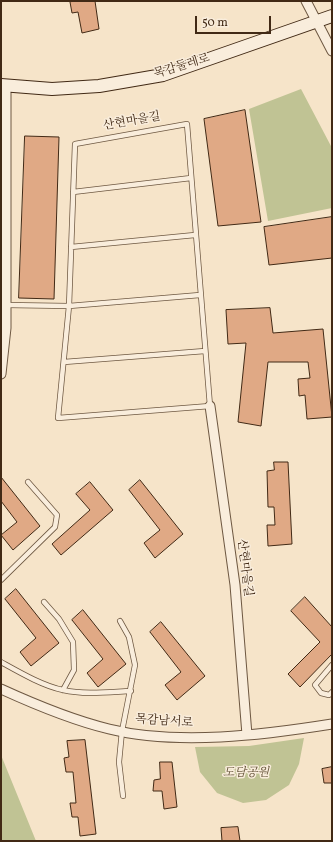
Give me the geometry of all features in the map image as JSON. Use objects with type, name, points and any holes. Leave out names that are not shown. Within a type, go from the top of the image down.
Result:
[{"type":"street","points":[[306,1],[332,51]]},
{"type":"street","name":"목감둘레로","points":[[4,85],[52,89],[99,86],[163,75],[332,16]]},
{"type":"street","points":[[1,374],[6,328],[4,85]]},
{"type":"street","name":"산현마을길","points":[[210,406],[235,585],[247,735]]},
{"type":"street","name":"목감남서로","points":[[1,689],[40,707],[110,729],[161,737],[226,737],[288,731],[332,724]]},
{"type":"lane","name":"산현마을길","points":[[187,124],[210,406],[58,418],[69,306],[73,192],[75,144],[187,124]]},
{"type":"lane","points":[[73,192],[191,178]]},
{"type":"lane","points":[[71,247],[195,235]]},
{"type":"lane","points":[[6,305],[69,306],[200,295]]},
{"type":"lane","points":[[64,362],[205,351]]},
{"type":"lane","points":[[1,580],[55,527],[57,515],[28,482]]},
{"type":"lane","points":[[44,602],[59,618],[73,642],[74,670],[62,690]]},
{"type":"lane","points":[[120,621],[129,637],[135,665],[122,731],[119,762],[123,796]]},
{"type":"lane","points":[[1,662],[21,673],[62,690],[96,693],[131,691]]},
{"type":"lane","points":[[332,665],[315,685],[321,693],[329,695],[332,692]]},
{"type":"green space","points":[[301,89],[332,148],[332,208],[268,221],[249,109]]},
{"type":"green space","name":"도담공원","points":[[304,738],[299,764],[289,785],[266,800],[243,803],[217,793],[200,772],[195,747],[249,746]]},
{"type":"green space","points":[[1,755],[36,841],[1,841]]},
{"type":"building","points":[[95,1],[99,29],[82,33],[78,12],[72,13],[70,2]]},
{"type":"building","points":[[245,110],[261,222],[218,226],[204,119]]},
{"type":"building","points":[[25,136],[59,137],[54,299],[19,298]]},
{"type":"building","points":[[332,217],[332,258],[269,265],[264,227]]},
{"type":"building","points":[[270,308],[273,333],[323,329],[332,417],[307,419],[305,395],[299,396],[298,379],[310,378],[308,362],[268,362],[261,426],[238,422],[246,343],[228,344],[226,310]]},
{"type":"building","points":[[274,462],[288,462],[292,544],[268,546],[267,525],[275,525],[274,507],[268,507],[267,471],[274,470]]},
{"type":"building","points":[[1,477],[40,526],[13,550],[1,535],[17,522],[1,501]]},
{"type":"building","points":[[140,480],[183,534],[155,558],[144,543],[160,530],[129,490]]},
{"type":"building","points":[[90,482],[113,510],[61,555],[52,544],[90,510],[76,494]]},
{"type":"building","points":[[16,589],[59,643],[31,666],[20,652],[36,638],[5,599]]},
{"type":"building","points":[[305,597],[332,627],[332,654],[300,687],[288,674],[320,642],[291,611]]},
{"type":"building","points":[[83,610],[126,664],[98,687],[87,673],[103,659],[72,620]]},
{"type":"building","points":[[161,622],[205,676],[177,700],[165,685],[181,672],[150,632]]},
{"type":"building","points":[[85,740],[96,834],[80,836],[78,817],[72,817],[70,803],[76,803],[73,772],[66,772],[64,758],[69,757],[67,741]]},
{"type":"building","points":[[160,762],[172,762],[177,807],[164,809],[162,791],[153,791],[154,780],[160,779]]},
{"type":"building","points":[[332,767],[332,783],[324,783],[322,769]]},
{"type":"building","points":[[238,827],[240,841],[222,841],[221,828]]}]
